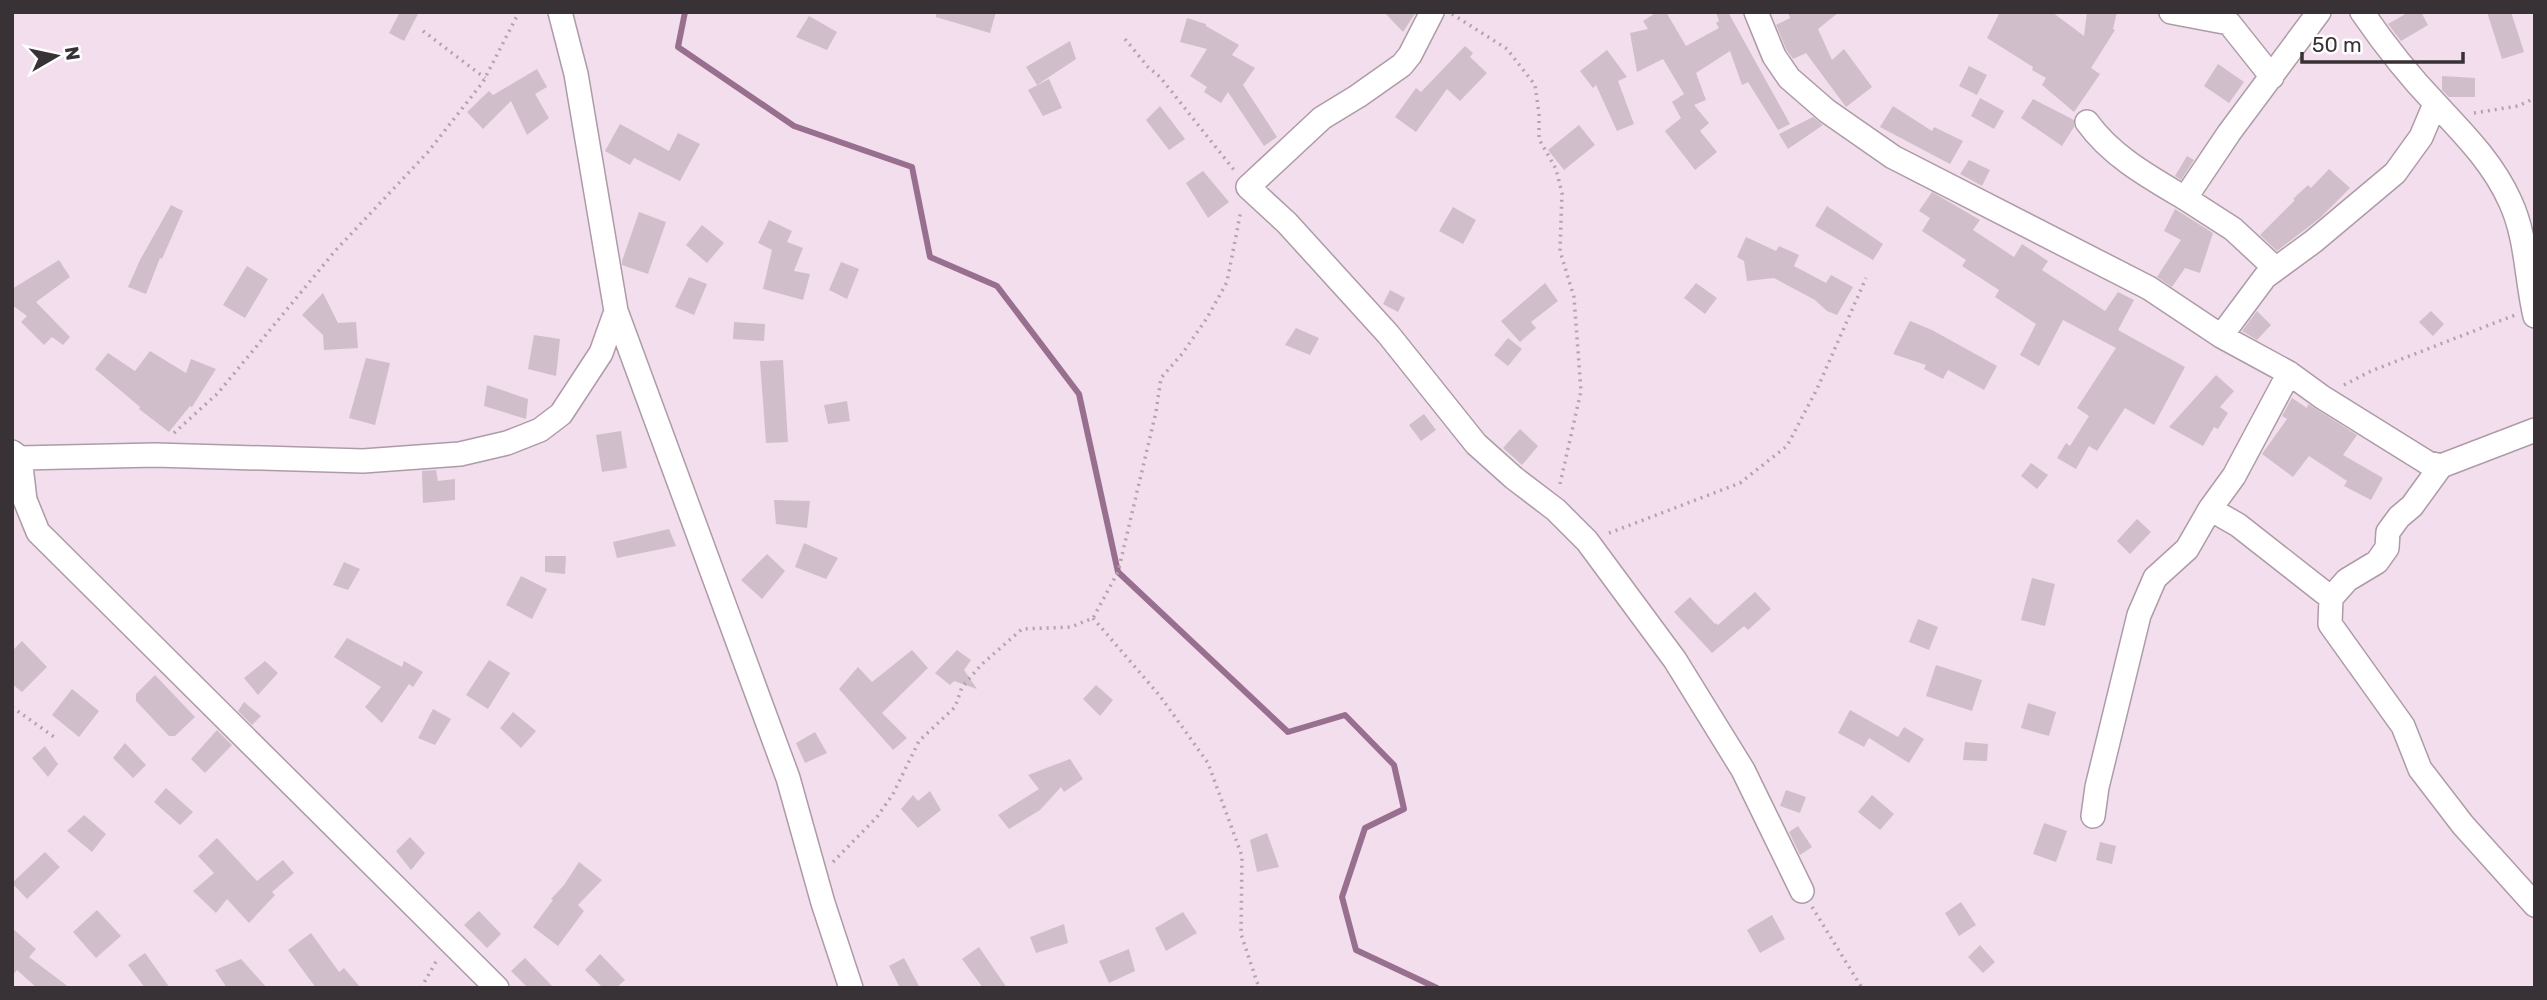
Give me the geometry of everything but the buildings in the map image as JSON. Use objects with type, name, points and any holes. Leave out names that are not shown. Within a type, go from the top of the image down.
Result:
[{"type":"street","points":[[560,12],[576,74],[616,311],[788,778],[851,988]]},
{"type":"street","points":[[1432,12],[1402,65],[1322,118],[1248,187],[1287,223],[1388,334],[1476,444],[1556,510],[1587,541],[1675,660],[1743,770],[1802,891]]},
{"type":"street","points":[[1756,12],[1774,56],[1789,78],[1826,111],[1893,157],[2148,288],[2221,336],[2289,373],[2322,397],[2428,463],[2441,466]]},
{"type":"street","points":[[2171,12],[2229,23],[2272,77]]},
{"type":"street","points":[[2188,200],[2190,191],[2229,133],[2319,12]]},
{"type":"street","points":[[2362,12],[2497,177],[2511,202],[2528,246],[2534,312]]},
{"type":"street","points":[[2221,336],[2265,277],[2314,241],[2395,173],[2421,136],[2435,104]]},
{"type":"street","points":[[2087,122],[2101,143],[2232,229],[2276,269]]},
{"type":"street","points":[[497,988],[38,532],[24,500],[16,455],[155,455],[363,461],[460,454],[507,443],[540,430],[561,414],[601,353],[616,311]]},
{"type":"street","points":[[2092,816],[2139,615],[2155,578],[2188,549],[2210,509],[2234,476],[2289,373]]},
{"type":"street","points":[[2535,430],[2441,466],[2412,506],[2399,516],[2388,532],[2387,548],[2377,562],[2347,580],[2331,598],[2330,624],[2403,726],[2420,769],[2463,825],[2535,905]]},
{"type":"street","points":[[2210,509],[2247,531],[2331,598]]},
{"type":"path","points":[[155,455],[170,435],[194,417],[218,393],[335,251],[428,152],[485,78],[519,12]]},
{"type":"path","points":[[1450,12],[1507,49],[1535,85],[1539,139],[1556,169],[1562,193],[1560,251],[1574,297],[1580,391],[1556,510]]},
{"type":"path","points":[[423,31],[485,78]]},
{"type":"path","points":[[817,879],[877,817],[893,794],[919,741],[955,707],[962,687],[981,665],[1022,629],[1071,627],[1093,618],[1118,572],[1156,412],[1161,378],[1207,318],[1227,282],[1243,199],[1248,187],[1160,77],[1147,67],[1125,39]]},
{"type":"path","points":[[2452,120],[2477,112],[2518,106],[2535,98]]},
{"type":"path","points":[[1587,541],[1740,483],[1787,446],[1817,389],[1866,278]]},
{"type":"path","points":[[2322,397],[2371,371],[2534,312]]},
{"type":"path","points":[[1093,618],[1160,696],[1208,763],[1242,856],[1241,934],[1259,988]]},
{"type":"path","points":[[12,707],[57,739]]},
{"type":"path","points":[[1802,891],[1862,988]]},
{"type":"path","points":[[421,988],[448,940]]},
{"type":"waterway","points":[[685,12],[678,47],[794,126],[912,167],[930,257],[997,286],[1079,394],[1118,572],[1288,732],[1345,715],[1394,765],[1404,809],[1365,828],[1342,897],[1356,950],[1437,988]]}]
